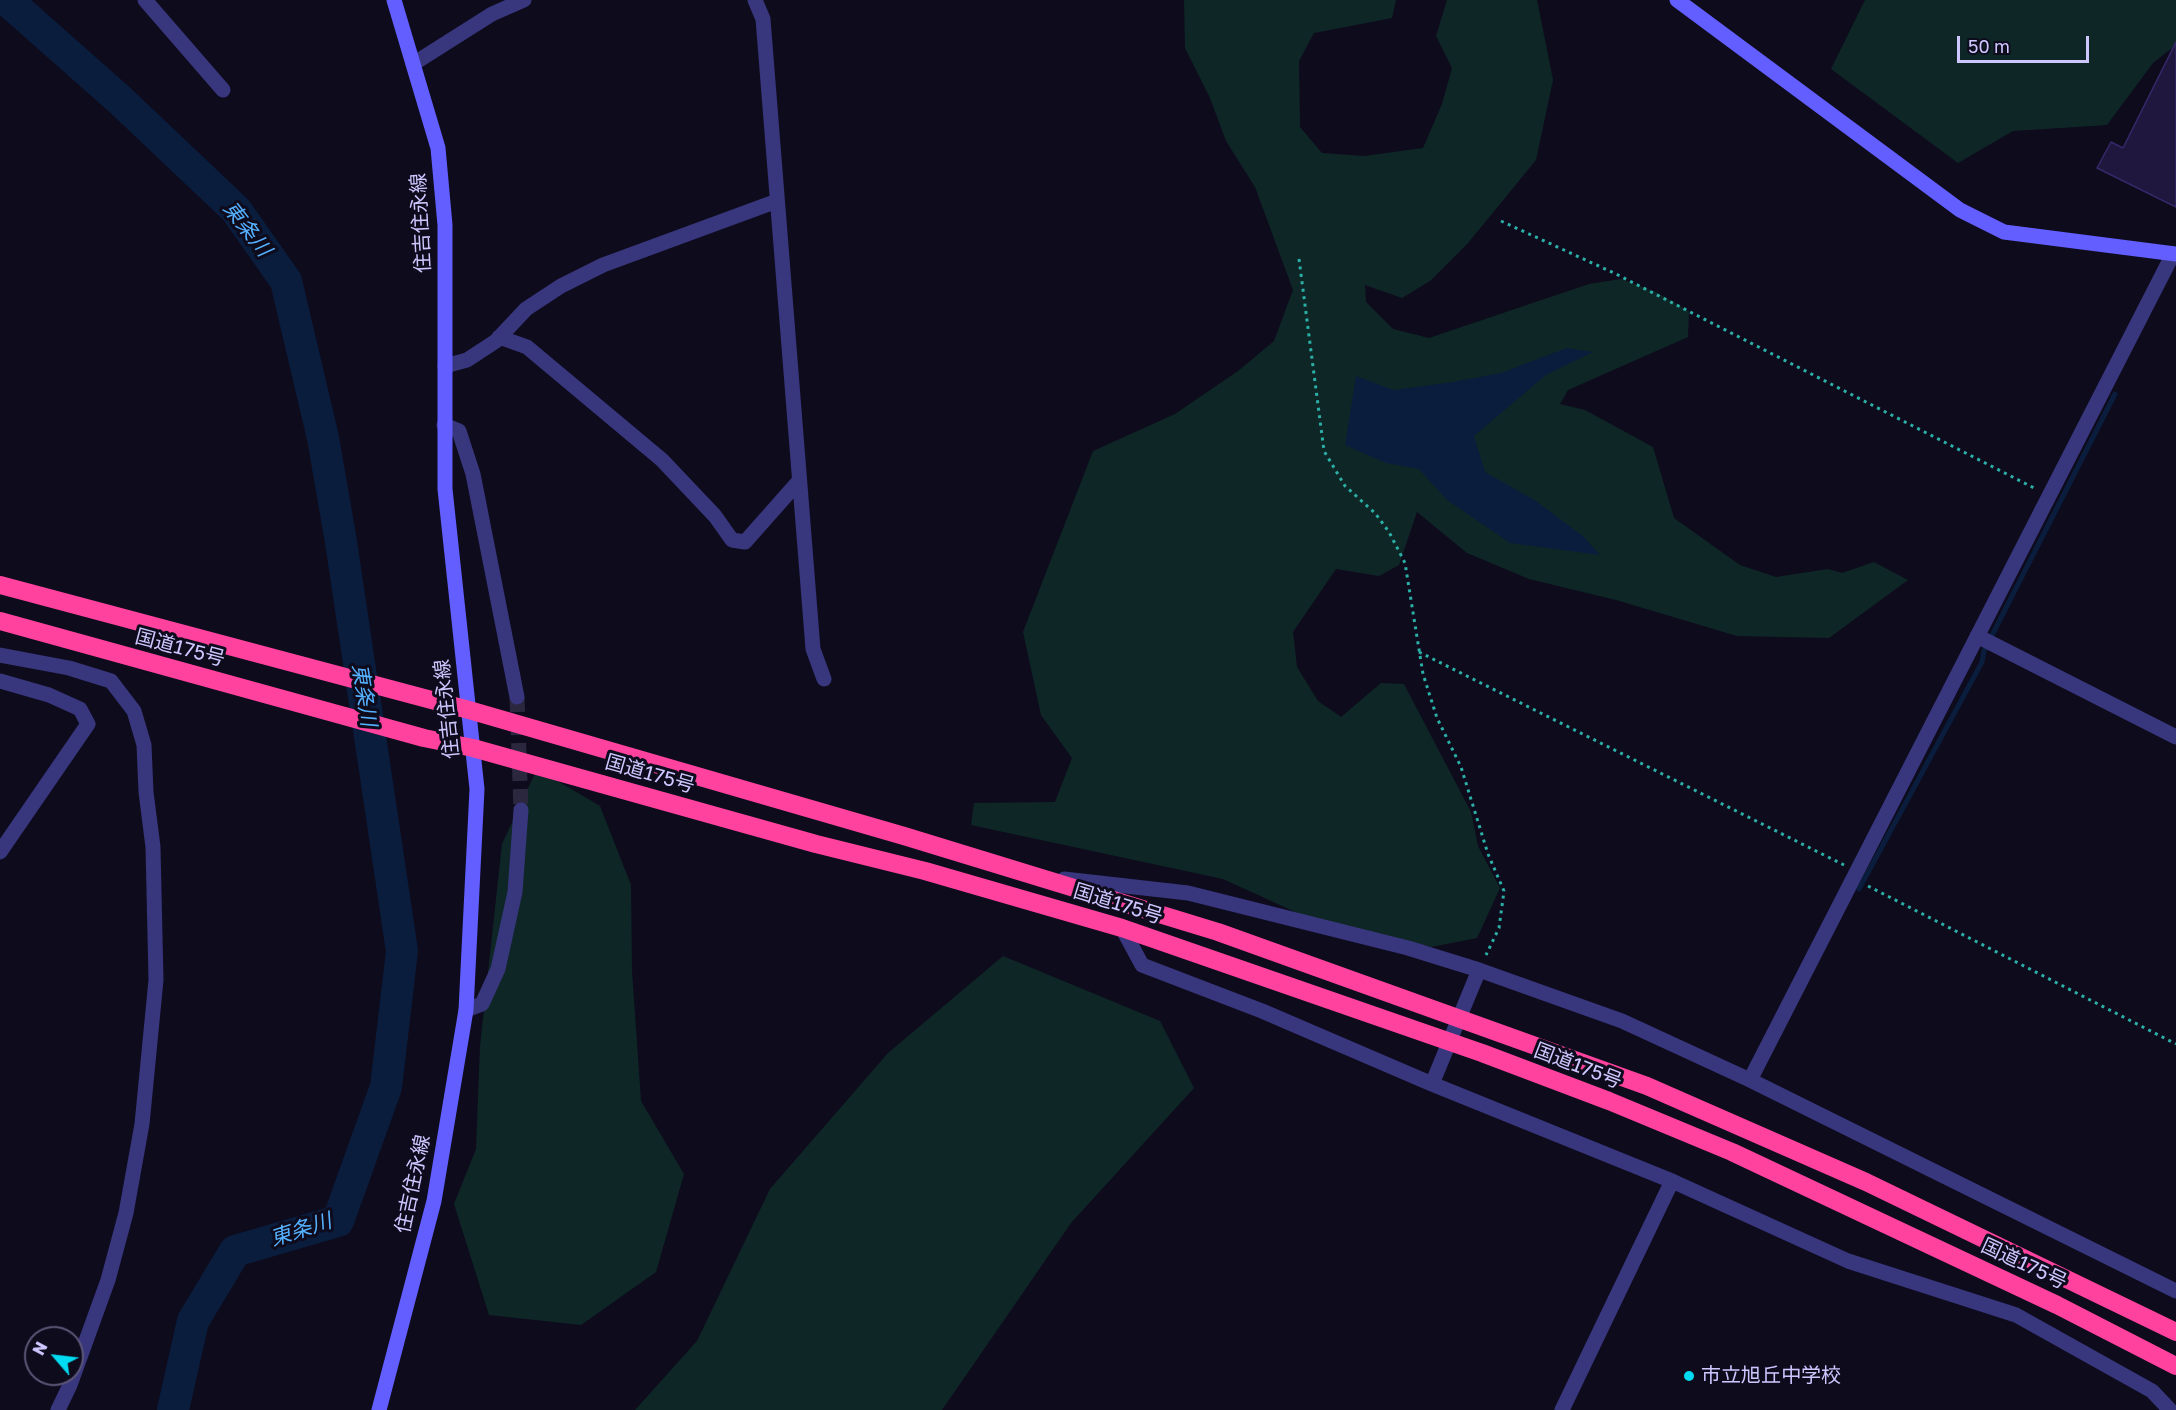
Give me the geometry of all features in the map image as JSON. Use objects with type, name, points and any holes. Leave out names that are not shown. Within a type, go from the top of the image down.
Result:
[{"type":"highway","name":"国道175号","points":[[0,585],[469,710],[903,836],[1218,932],[1647,1086],[1866,1182],[2176,1332]]},
{"type":"highway","name":"国道175号","points":[[0,621],[424,738],[473,748],[1122,928],[1482,1053],[1640,1113],[1732,1152],[2047,1300],[2176,1366]]},
{"type":"main road","name":"住吉住永線","points":[[379,1410],[434,1201],[466,1010],[477,789],[445,489],[445,225],[438,148],[394,0]]},
{"type":"main road","points":[[1677,0],[1960,210],[2004,232],[2175,254]]},
{"type":"street","points":[[145,0],[223,90]]},
{"type":"street","points":[[413,64],[492,14],[524,0]]},
{"type":"street","points":[[755,0],[763,19],[813,649],[824,680]]},
{"type":"street","points":[[445,366],[467,360],[499,338],[526,309],[561,286],[603,265],[777,201]]},
{"type":"street","points":[[1750,1080],[2175,254]]},
{"type":"street","points":[[499,338],[527,347],[662,460],[715,516],[732,540],[745,542],[799,481]]},
{"type":"street","points":[[444,425],[459,431],[473,474],[518,697]]},
{"type":"street","points":[[1977,636],[2176,737]]},
{"type":"street","points":[[0,655],[69,668],[111,681],[134,711],[144,745],[146,792],[153,847],[156,980],[142,1124],[126,1213],[108,1280],[70,1385],[58,1410]]},
{"type":"street","points":[[0,681],[49,696],[80,709],[88,724],[0,852]]},
{"type":"street","points":[[466,1010],[482,1004],[498,969],[515,892],[520,810]]},
{"type":"street","points":[[1028,875],[1188,893],[1408,948],[1476,977],[1622,1021],[1750,1080],[2176,1291]]},
{"type":"street","points":[[1122,928],[1142,965],[1262,1011],[1432,1084],[1672,1181],[1848,1261],[2016,1315],[2152,1391],[2170,1410]]},
{"type":"street","points":[[1432,1084],[1440,1070],[1476,977]]},
{"type":"street","points":[[1562,1410],[1672,1181]]},
{"type":"path","points":[[1501,221],[1616,274],[2049,496]]},
{"type":"path","points":[[1299,259],[1324,451],[1345,486],[1375,513],[1389,532],[1405,563],[1419,652],[1437,718],[1461,767],[1488,854],[1504,891],[1499,928],[1476,977]]},
{"type":"path","points":[[1419,652],[1855,875],[2176,1044]]},
{"type":"green space","points":[[1184,0],[1396,0],[1392,18],[1314,33],[1299,61],[1300,127],[1322,153],[1364,156],[1423,148],[1442,104],[1452,68],[1436,36],[1447,0],[1537,0],[1553,80],[1536,160],[1468,243],[1430,281],[1402,298],[1365,285],[1366,302],[1393,329],[1429,338],[1589,284],[1621,279],[1656,292],[1689,311],[1688,337],[1568,390],[1560,404],[1585,410],[1653,447],[1674,518],[1740,565],[1776,577],[1828,569],[1842,573],[1874,562],[1908,580],[1829,638],[1737,636],[1616,600],[1529,579],[1467,553],[1417,512],[1399,565],[1379,576],[1336,569],[1293,632],[1297,667],[1318,701],[1341,717],[1381,683],[1404,684],[1471,812],[1478,846],[1500,888],[1477,938],[1431,947],[1315,921],[1223,879],[971,825],[974,803],[1055,802],[1072,758],[1041,715],[1023,632],[1093,451],[1175,414],[1238,371],[1274,341],[1293,290],[1255,187],[1226,141],[1210,98],[1185,48]]},
{"type":"green space","points":[[1865,0],[2176,0],[2176,45],[2153,63],[2107,125],[2013,131],[1958,163],[1831,69]]},
{"type":"green space","points":[[537,769],[600,806],[631,885],[632,971],[641,1101],[684,1174],[656,1272],[581,1325],[489,1315],[454,1204],[476,1149],[480,1046],[502,844]]},
{"type":"green space","points":[[1003,956],[1160,1021],[1194,1088],[1071,1223],[942,1410],[635,1410],[697,1341],[770,1189],[888,1053]]},
{"type":"water","points":[[1567,348],[1593,352],[1546,375],[1474,436],[1485,472],[1536,501],[1584,537],[1600,555],[1510,543],[1447,500],[1419,469],[1386,463],[1345,445],[1356,376],[1394,390],[1501,373]]},
{"type":"building","points":[[2176,42],[2176,207],[2097,168],[2111,142],[2123,148]]},
{"type":"waterway","name":"東条川","points":[[7,0],[120,100],[236,210],[286,281],[323,438],[341,542],[402,951],[386,1087],[338,1221],[235,1251],[193,1321],[173,1410]]},
{"type":"waterway","points":[[1859,889],[1982,662],[1984,651],[2115,394]]},
{"type":"tunnel","points":[[517,697],[521,810]]},
{"type":"place","name":"市立旭丘中学校","points":[[1689,1376]]}]
